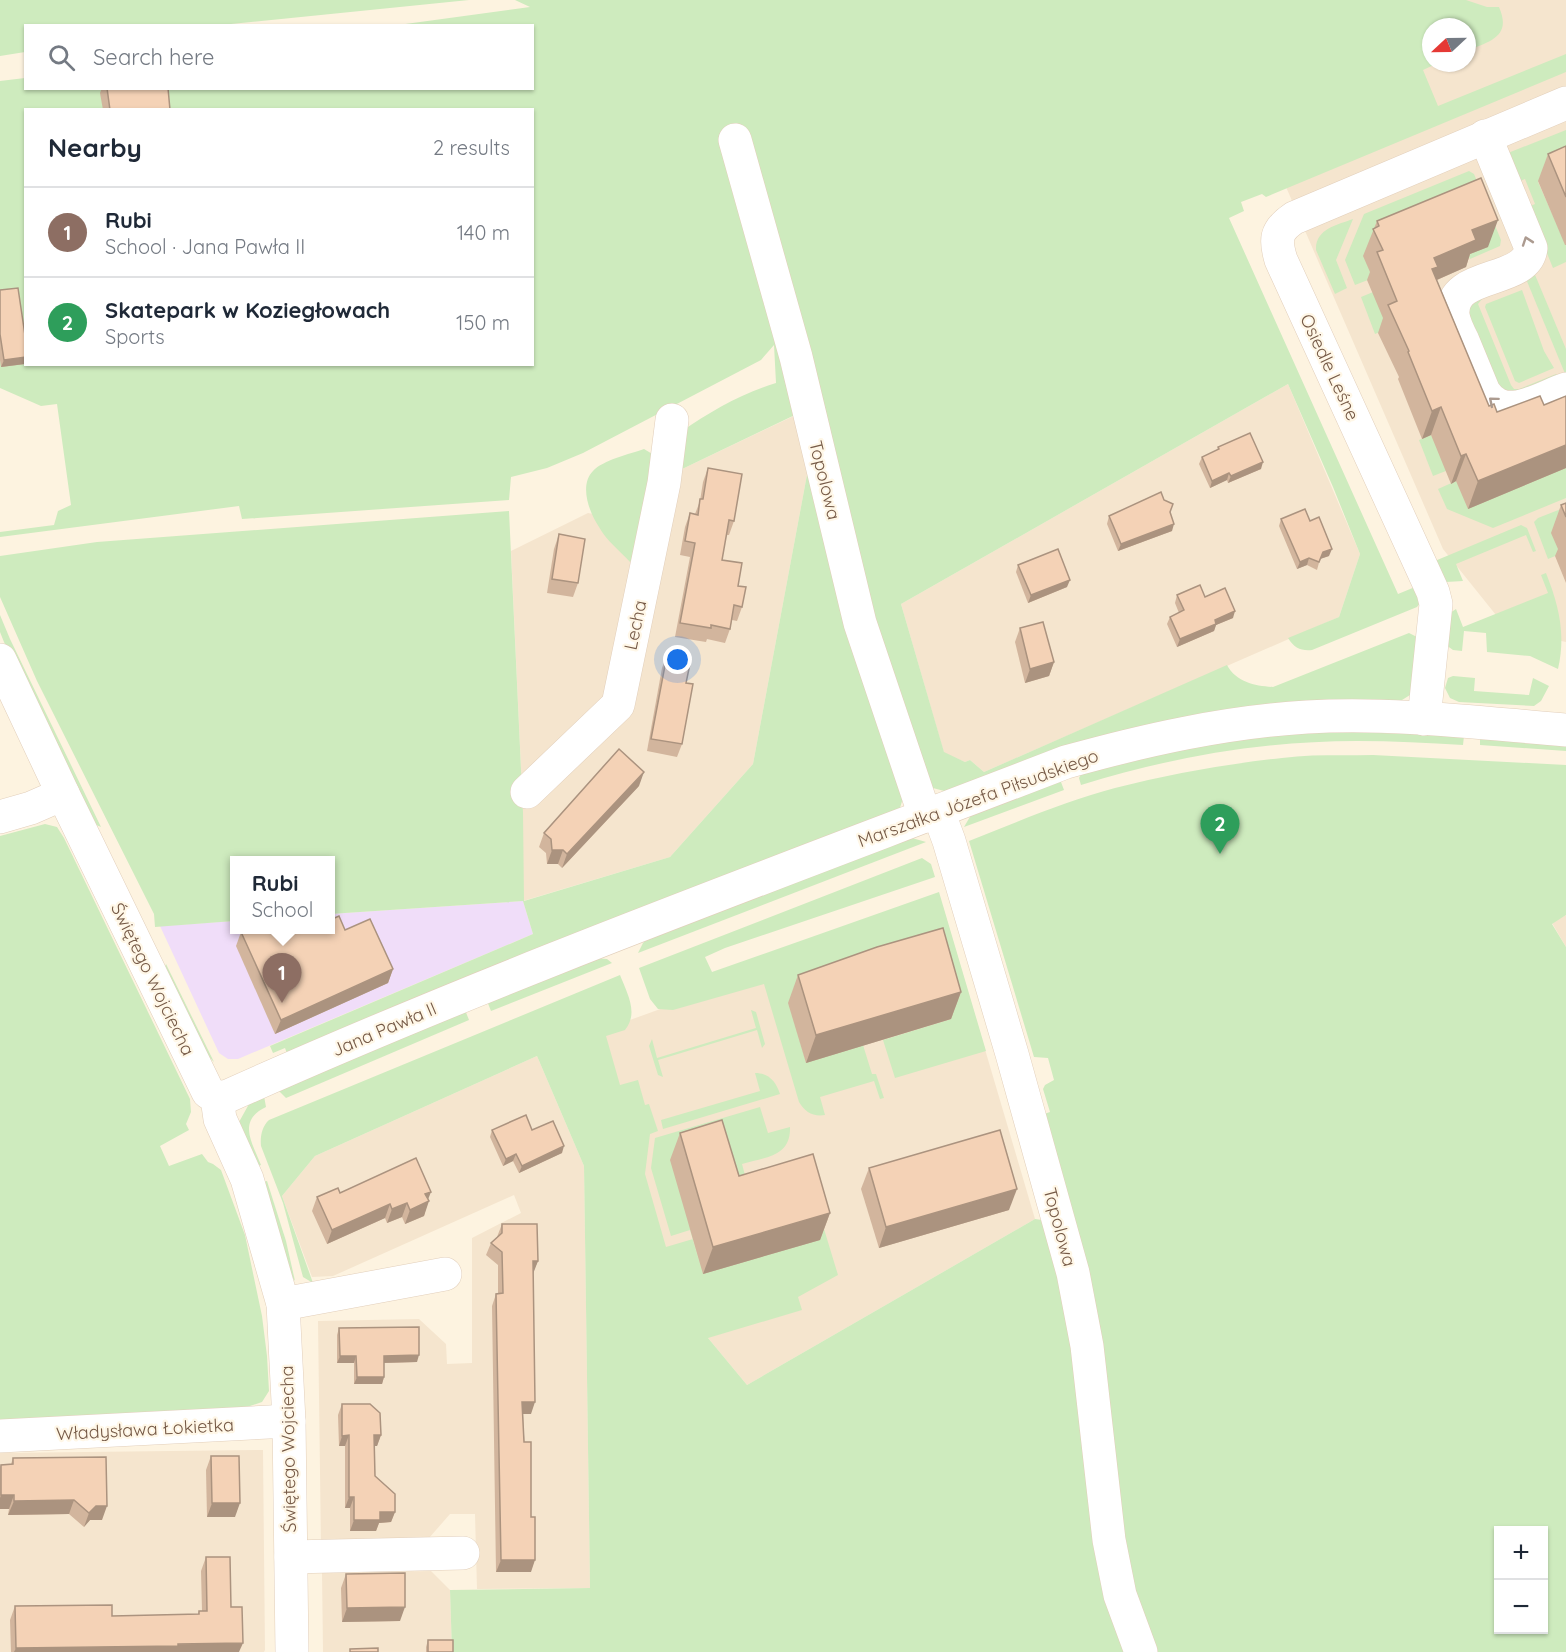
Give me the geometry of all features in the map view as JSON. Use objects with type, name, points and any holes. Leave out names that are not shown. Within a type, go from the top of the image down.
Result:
[{"type":"street","name":"Osiedle Leśne","points":[[1424,719],[1436,604],[1433,592],[1281,260],[1276,244],[1285,224],[1294,218],[1566,102]]},
{"type":"street","points":[[1485,136],[1531,248],[1530,256],[1523,265],[1470,286],[1461,292],[1456,300],[1453,317],[1490,402],[1504,409],[1515,408],[1566,389]]},
{"type":"street","name":"Topolowa","points":[[735,140],[796,357],[860,623],[932,814],[950,841],[1073,1273],[1088,1346],[1109,1540],[1120,1595],[1141,1652]]},
{"type":"street","name":"Lecha","points":[[527,792],[618,705],[664,483],[672,420]]},
{"type":"street","name":"Świętego Wojciecha","points":[[0,660],[208,1092],[217,1098],[220,1119],[247,1179],[283,1304],[289,1421],[292,1652]]},
{"type":"street","name":"Marszałka Józefa Piłsudskiego","points":[[552,960],[1066,762],[1178,733],[1308,717],[1360,716],[1566,730]]},
{"type":"street","points":[[0,817],[32,808],[63,794]]},
{"type":"street","name":"Jana Pawła II","points":[[217,1098],[228,1096],[552,960]]},
{"type":"street","points":[[283,1304],[445,1274]]},
{"type":"street","name":"Władysława Łokietka","points":[[0,1436],[289,1421]]},
{"type":"street","name":"Świętego Wojciecha","points":[[291,1557],[463,1553]]},
{"type":"shaded area","points":[[1212,0],[1566,0],[1566,642],[1508,630],[1443,549],[1211,14]]},
{"type":"shaded area","points":[[1288,384],[1360,554],[1339,617],[984,772],[970,760],[965,762],[944,753],[901,604]]},
{"type":"shaded area","points":[[800,413],[812,448],[753,764],[670,857],[523,901],[523,812],[511,551],[588,513],[637,522],[678,471]]},
{"type":"shaded area","points":[[523,901],[533,934],[238,1059],[228,1059],[219,1053],[160,926],[230,921],[230,934],[335,934],[335,914]]},
{"type":"shaded area","points":[[943,907],[1035,1219],[747,1385],[698,1326],[569,1042]]},
{"type":"shaded area","points":[[1566,915],[1566,947],[1552,923]]},
{"type":"shaded area","points":[[537,1056],[584,1166],[590,1588],[477,1589],[475,1514],[450,1514],[422,1546],[321,1546],[318,1321],[419,1319],[446,1344],[447,1364],[472,1363],[472,1238],[521,1213],[514,1195],[333,1276],[312,1277],[282,1196],[315,1156]]},
{"type":"shaded area","points":[[263,1450],[264,1652],[0,1652],[0,1453]]},
{"type":"shaded area","points":[[431,1571],[450,1590],[452,1652],[323,1652],[322,1573]]},
{"type":"green space","points":[[0,0],[469,0],[231,24],[24,24],[24,52],[0,56]]},
{"type":"green space","points":[[515,0],[1466,0],[1487,7],[1499,7],[1503,25],[1501,31],[1491,41],[1476,47],[1476,18],[1422,18],[1422,72],[1438,106],[1566,54],[1566,72],[1266,197],[1262,194],[1241,202],[1244,211],[1229,218],[1398,594],[1415,587],[1420,603],[1417,607],[1312,650],[1298,648],[1288,638],[1339,617],[1360,554],[1288,384],[901,604],[944,752],[965,762],[970,760],[984,772],[1227,665],[1235,675],[1247,682],[1273,687],[1409,633],[1417,637],[1410,695],[1402,700],[948,792],[933,788],[905,791],[900,808],[288,1056],[285,1048],[273,1053],[270,1046],[533,934],[523,901],[335,914],[335,856],[230,856],[230,921],[155,927],[154,914],[37,681],[0,597],[0,556],[97,542],[509,511],[523,812],[524,901],[670,857],[753,764],[812,448],[799,413],[678,471],[681,432],[727,404],[776,383],[774,345],[761,360],[583,453],[547,468],[511,477],[509,500],[242,519],[239,506],[0,537],[0,532],[54,525],[58,511],[71,505],[57,404],[41,406],[0,388],[0,81],[24,78],[24,90],[534,90],[534,24],[405,24],[530,7]]},
{"type":"green space","points":[[1566,130],[1566,170],[1538,182],[1566,245],[1566,262],[1553,268],[1528,207],[1535,204],[1525,179],[1520,181],[1508,153]]},
{"type":"green space","points":[[1469,171],[1474,174],[1501,240],[1500,246],[1470,259],[1468,255],[1364,256],[1373,278],[1355,285],[1345,260],[1364,214]]},
{"type":"green space","points":[[1353,219],[1336,260],[1347,288],[1335,294],[1316,250],[1317,243],[1319,237],[1328,229]]},
{"type":"green space","points":[[1533,270],[1566,349],[1566,376],[1524,274]]},
{"type":"green space","points":[[1519,284],[1482,299],[1478,304],[1511,385],[1514,389],[1519,389],[1556,374],[1560,381],[1503,399],[1465,309],[1466,299]]},
{"type":"green space","points":[[1378,290],[1387,329],[1375,334],[1361,297]]},
{"type":"green space","points":[[1522,290],[1544,351],[1554,368],[1519,383],[1515,381],[1485,307],[1486,304]]},
{"type":"green space","points":[[1431,435],[1451,469],[1433,476],[1419,440]]},
{"type":"green space","points":[[644,449],[654,455],[636,555],[630,562],[605,536],[595,521],[586,491],[589,477],[597,467]]},
{"type":"green space","points":[[1566,468],[1566,498],[1493,528],[1447,509],[1438,489],[1456,481]]},
{"type":"green space","points":[[1566,507],[1560,554],[1548,559],[1534,522],[1538,518]]},
{"type":"green space","points":[[1521,525],[1527,528],[1536,551],[1533,552],[1526,535],[1456,564],[1463,581],[1446,582],[1430,563]]},
{"type":"green space","points":[[1546,573],[1560,620],[1561,644],[1558,669],[1530,656],[1487,652],[1486,633],[1464,631],[1462,651],[1453,650],[1446,645],[1450,613],[1456,609],[1463,627],[1548,593],[1541,575]]},
{"type":"green space","points":[[0,615],[101,827],[89,822],[4,642],[0,632]]},
{"type":"green space","points":[[1453,676],[1475,678],[1474,691],[1529,695],[1533,678],[1549,686],[1541,701],[1534,706],[1459,702],[1450,698],[1445,688],[1448,678]]},
{"type":"green space","points":[[1355,732],[1464,736],[1463,745],[1357,741],[1287,744],[1218,752],[1149,766],[1081,785],[1079,778],[1081,774],[1133,760],[1221,741],[1271,735]]},
{"type":"green space","points":[[1480,736],[1566,743],[1566,751],[1480,745]]},
{"type":"green space","points":[[1373,755],[1566,765],[1566,915],[1552,924],[1566,947],[1566,1652],[1153,1652],[1124,1575],[1041,1115],[1050,1112],[1043,1089],[1045,1085],[1054,1080],[1048,1058],[1034,1057],[969,841],[1042,812],[1115,788],[1219,766],[1316,756]]},
{"type":"green space","points":[[1058,781],[1061,782],[1064,790],[964,827],[971,815]]},
{"type":"green space","points":[[45,824],[57,827],[64,838],[190,1099],[191,1112],[186,1124],[189,1130],[160,1146],[169,1166],[202,1154],[208,1162],[221,1170],[245,1235],[262,1316],[269,1391],[262,1402],[250,1406],[249,1412],[0,1426],[0,836]]},
{"type":"green space","points":[[912,838],[926,842],[638,953],[649,937]]},
{"type":"green space","points":[[922,858],[931,864],[935,877],[725,948],[705,957],[712,972],[939,892],[986,1051],[895,1078],[883,1040],[951,1019],[789,1003],[806,1062],[863,1045],[872,1074],[876,1074],[884,1098],[880,1099],[874,1081],[820,1097],[825,1115],[817,1115],[804,1109],[799,1102],[764,984],[673,1010],[658,1009],[650,999],[639,968]]},
{"type":"green space","points":[[595,958],[607,959],[612,963],[491,1011],[487,1001]]},
{"type":"green space","points":[[166,964],[214,1062],[206,1054],[164,969]]},
{"type":"green space","points":[[620,975],[630,1003],[631,1017],[625,1030],[606,1036],[620,1085],[638,1080],[645,1105],[649,1104],[658,1131],[650,1134],[645,1174],[666,1247],[693,1239],[690,1230],[671,1236],[651,1168],[655,1138],[760,1107],[768,1133],[790,1127],[789,1137],[786,1144],[775,1154],[742,1164],[746,1179],[804,1163],[838,1275],[798,1297],[802,1310],[708,1338],[747,1385],[1035,1219],[1042,1220],[1073,1309],[1131,1652],[452,1652],[450,1590],[590,1588],[584,1166],[537,1056],[315,1156],[282,1196],[313,1283],[303,1277],[283,1203],[261,1146],[262,1132],[269,1120]]},
{"type":"green space","points":[[465,1010],[469,1020],[286,1098],[278,1090]]},
{"type":"green space","points":[[751,1010],[756,1012],[765,1044],[762,1048],[757,1030],[658,1060],[663,1077],[658,1075],[649,1046],[652,1039],[657,1058],[756,1028]]},
{"type":"green space","points":[[755,1073],[771,1079],[780,1094],[663,1129],[661,1120],[760,1091]]},
{"type":"green space","points":[[264,1096],[266,1107],[257,1113],[249,1125],[251,1140],[261,1165],[255,1167],[239,1122],[249,1104]]},
{"type":"green space","points":[[267,1181],[286,1241],[295,1281],[289,1273],[260,1183]]},
{"type":"building","points":[[107,90],[168,90],[170,108],[110,108]]},
{"type":"building","points":[[1566,146],[1566,197],[1548,154]]},
{"type":"building","points":[[1481,178],[1498,220],[1472,230],[1476,240],[1434,258],[1438,267],[1432,269],[1489,406],[1494,404],[1497,412],[1540,396],[1544,405],[1566,396],[1566,445],[1478,481],[1466,454],[1461,456],[1441,407],[1432,411],[1388,305],[1397,301],[1377,252],[1383,250],[1373,229],[1379,226],[1377,221]]},
{"type":"building","points":[[18,288],[24,328],[24,357],[4,360],[0,334],[0,290]]},
{"type":"building","points":[[1250,433],[1263,462],[1231,476],[1229,473],[1212,481],[1202,457]]},
{"type":"building","points":[[708,468],[742,474],[734,521],[729,520],[722,560],[742,563],[738,586],[746,587],[742,607],[734,605],[730,629],[680,623],[695,543],[685,541],[690,513],[698,515]]},
{"type":"building","points":[[1161,492],[1164,500],[1173,504],[1170,512],[1174,524],[1121,544],[1109,516]]},
{"type":"building","points":[[1566,503],[1566,517],[1561,505]]},
{"type":"building","points":[[1305,509],[1310,521],[1319,517],[1332,549],[1323,552],[1319,562],[1309,558],[1300,562],[1281,519]]},
{"type":"building","points":[[559,534],[585,539],[578,583],[552,579]]},
{"type":"building","points":[[1058,549],[1070,580],[1031,595],[1018,565]]},
{"type":"building","points":[[1200,585],[1205,597],[1225,588],[1235,611],[1215,620],[1216,624],[1180,639],[1170,617],[1184,610],[1177,595]]},
{"type":"building","points":[[1043,622],[1054,662],[1030,669],[1020,628]]},
{"type":"building","points":[[667,655],[691,659],[686,683],[693,684],[682,744],[651,739]]},
{"type":"building","points":[[619,749],[644,772],[567,854],[563,850],[552,850],[551,839],[544,833]]},
{"type":"building","points":[[339,916],[345,930],[370,919],[393,969],[281,1020],[242,934],[335,934],[335,918]]},
{"type":"building","points":[[943,928],[961,992],[816,1035],[798,975],[877,947]]},
{"type":"building","points":[[526,1115],[532,1130],[553,1121],[564,1146],[522,1166],[516,1154],[506,1159],[492,1130]]},
{"type":"building","points":[[722,1120],[739,1176],[813,1154],[830,1213],[713,1247],[680,1133]]},
{"type":"building","points":[[1000,1130],[1017,1189],[886,1227],[869,1168]]},
{"type":"building","points":[[416,1158],[431,1192],[425,1194],[429,1201],[410,1210],[407,1203],[392,1209],[390,1204],[332,1230],[317,1197],[338,1188],[340,1193]]},
{"type":"building","points":[[502,1224],[537,1224],[538,1261],[533,1261],[535,1402],[522,1402],[524,1442],[531,1442],[531,1517],[535,1517],[535,1560],[501,1560],[496,1294],[503,1293],[502,1252],[491,1243],[502,1233]]},
{"type":"building","points":[[419,1327],[419,1355],[384,1356],[384,1377],[357,1377],[356,1356],[340,1356],[339,1328]]},
{"type":"building","points":[[342,1404],[370,1404],[380,1413],[381,1435],[374,1435],[375,1476],[395,1494],[395,1512],[380,1512],[380,1520],[354,1520],[354,1497],[349,1497],[349,1435],[342,1436]]},
{"type":"building","points":[[211,1456],[239,1456],[240,1503],[212,1503]]},
{"type":"building","points":[[106,1457],[107,1506],[96,1506],[89,1513],[74,1500],[14,1501],[14,1495],[1,1495],[1,1465],[13,1464],[13,1458]]},
{"type":"building","points":[[206,1557],[230,1557],[231,1607],[242,1607],[243,1643],[16,1648],[15,1606],[112,1605],[112,1616],[199,1614],[199,1611],[207,1611]]},
{"type":"building","points":[[405,1573],[405,1607],[347,1608],[346,1574]]},
{"type":"building","points":[[428,1640],[453,1640],[453,1652],[428,1652]]},
{"type":"building","points":[[378,1648],[378,1652],[350,1652],[350,1649]]},
{"type":"place","name":"Skatepark w Koziegłowach","points":[[1220,854]]},
{"type":"place","name":"Rubi","points":[[282,1003]]}]
